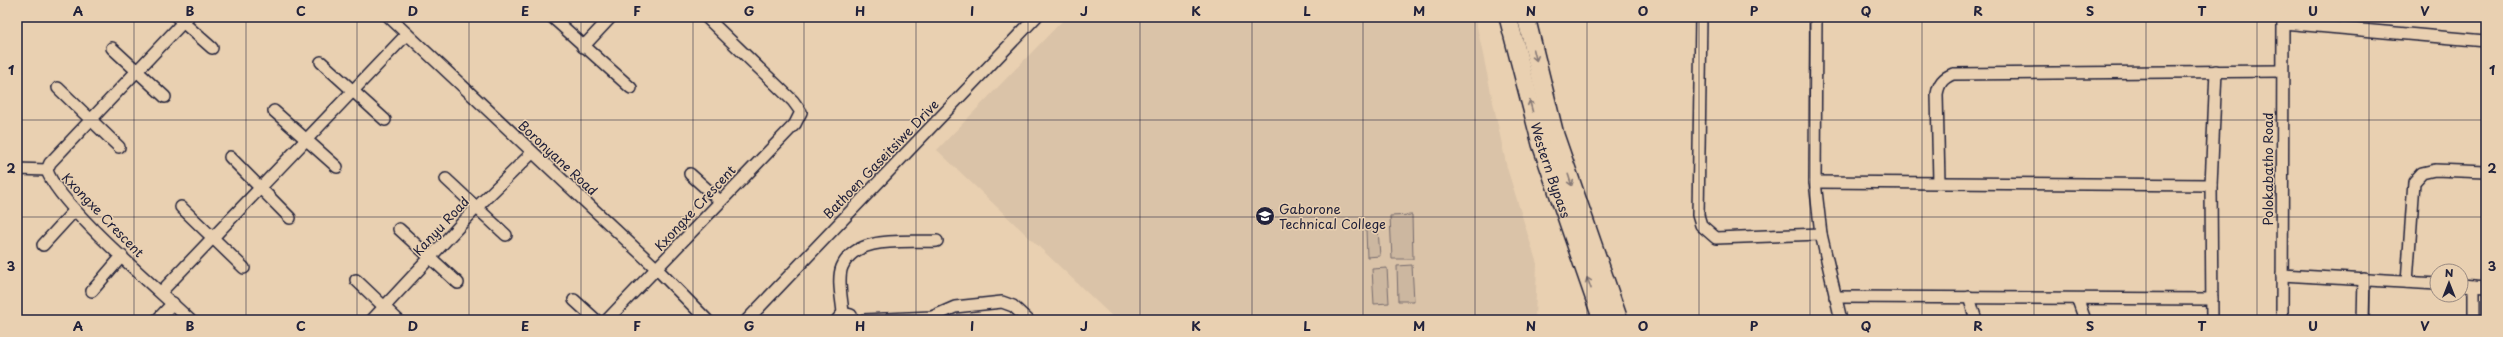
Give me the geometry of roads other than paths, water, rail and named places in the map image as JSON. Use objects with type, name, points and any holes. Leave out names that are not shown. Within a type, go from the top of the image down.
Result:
[{"type":"highway","name":"Western Bypass","points":[[1508,17],[1542,144],[1602,320]]},
{"type":"highway","name":"Western Bypass","points":[[1526,17],[1555,135],[1619,320]]},
{"type":"street","name":"Boronyane Road","points":[[389,17],[657,269],[707,320]]},
{"type":"street","points":[[552,17],[583,47],[631,88]]},
{"type":"street","points":[[583,47],[611,17]]},
{"type":"street","name":"Kxongxe Crescent","points":[[607,320],[795,124],[801,112],[793,101],[706,17]]},
{"type":"street","name":"Bathoen Gaseitsiwe Drive","points":[[747,320],[1036,17]]},
{"type":"street","points":[[1701,17],[1698,215],[1701,225],[1716,238],[1821,234]]},
{"type":"street","points":[[1816,17],[1815,182],[1821,234],[1841,320]]},
{"type":"street","points":[[182,19],[212,48]]},
{"type":"street","name":"Kxongxe Crescent","points":[[182,19],[92,121],[50,163],[47,170],[49,180],[75,210],[190,320]]},
{"type":"street","points":[[2283,20],[2486,41]]},
{"type":"street","name":"Polokabatho Road","points":[[2282,320],[2283,20]]},
{"type":"street","points":[[161,292],[308,140],[352,90],[407,34]]},
{"type":"street","points":[[112,48],[165,97]]},
{"type":"street","points":[[321,62],[385,120]]},
{"type":"street","points":[[2212,320],[2211,185],[2216,71]]},
{"type":"street","points":[[1939,183],[1937,94],[1939,86],[1944,78],[1953,74],[2282,71]]},
{"type":"street","points":[[58,88],[119,146]]},
{"type":"street","points":[[274,111],[337,167]]},
{"type":"street","name":"Kanyu Road","points":[[372,320],[477,207],[532,153]]},
{"type":"street","points":[[230,157],[290,218]]},
{"type":"street","points":[[17,169],[47,170]]},
{"type":"street","points":[[2407,282],[2414,182],[2422,173],[2435,170],[2486,172]]},
{"type":"street","points":[[690,174],[720,201]]},
{"type":"street","points":[[446,179],[506,235]]},
{"type":"street","points":[[1815,182],[2211,185]]},
{"type":"street","points":[[181,207],[244,268]]},
{"type":"street","points":[[43,245],[75,210]]},
{"type":"street","points":[[399,229],[458,283]]},
{"type":"street","points":[[853,320],[851,315],[840,317],[842,267],[859,249],[869,244],[937,242]]},
{"type":"street","points":[[92,291],[122,256]]},
{"type":"street","points":[[2282,275],[2429,283]]},
{"type":"street","points":[[2363,320],[2364,279]]},
{"type":"street","points":[[356,280],[398,320]]},
{"type":"street","points":[[2469,286],[2486,287]]},
{"type":"street","points":[[2474,286],[2474,320]]},
{"type":"street","points":[[1835,297],[1969,297],[2078,300],[2212,299]]},
{"type":"street","points":[[1969,297],[1976,320]]},
{"type":"street","points":[[574,300],[596,320]]},
{"type":"street","points":[[2078,300],[2085,320]]},
{"type":"street","points":[[864,320],[932,317],[955,307],[1002,302],[1013,306],[1028,320]]},
{"type":"street","points":[[157,320],[173,303]]},
{"type":"place","name":"Gaborone Technical College","points":[[1265,216]]}]
